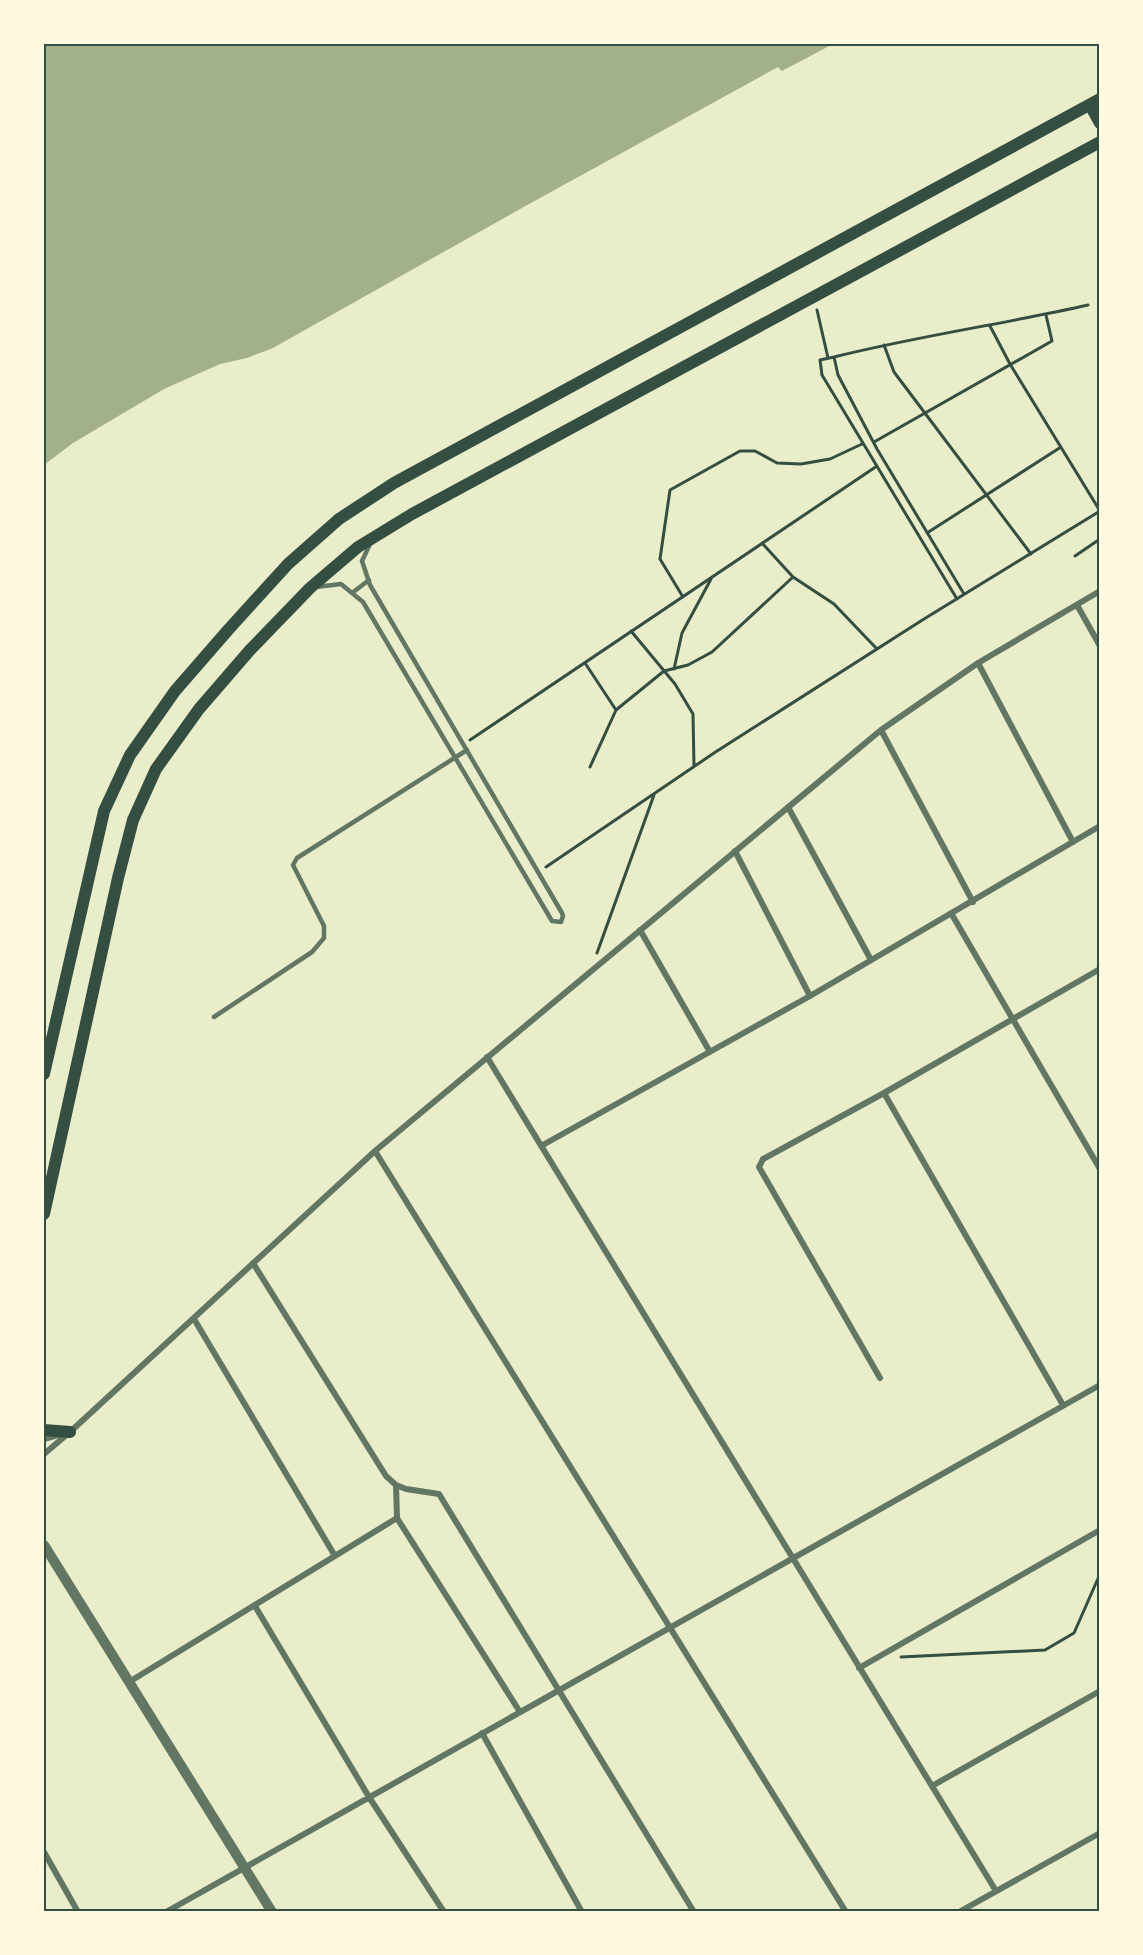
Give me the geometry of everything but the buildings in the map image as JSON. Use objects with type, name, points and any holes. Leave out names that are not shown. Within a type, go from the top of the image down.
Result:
[{"type":"main road","points":[[44,1074],[104,812],[130,755],[175,692],[288,564],[339,519],[394,483],[1095,102],[1100,123]]},
{"type":"main road","points":[[44,1214],[133,820],[156,769],[199,709],[250,650],[310,588],[358,547],[411,514],[1100,142]]},
{"type":"main road","points":[[44,1430],[70,1432]]},
{"type":"street","points":[[44,1454],[194,1319],[375,1150],[881,730],[978,663],[1100,591]]},
{"type":"street","points":[[1077,605],[1100,646]]},
{"type":"street","points":[[978,663],[1073,842]]},
{"type":"street","points":[[881,730],[973,902]]},
{"type":"street","points":[[788,807],[871,960]]},
{"type":"street","points":[[541,1146],[810,996],[1100,826]]},
{"type":"street","points":[[735,851],[810,996]]},
{"type":"street","points":[[951,913],[1100,1169]]},
{"type":"street","points":[[640,930],[710,1052]]},
{"type":"street","points":[[880,1378],[759,1167],[763,1159],[884,1093],[1100,969]]},
{"type":"street","points":[[487,1057],[996,1891]]},
{"type":"street","points":[[884,1093],[1063,1405]]},
{"type":"street","points":[[375,1150],[846,1911]]},
{"type":"street","points":[[253,1263],[386,1476],[406,1490],[439,1494],[694,1911]]},
{"type":"street","points":[[194,1319],[335,1556]]},
{"type":"street","points":[[166,1911],[1100,1385]]},
{"type":"street","points":[[44,1439],[70,1432]]},
{"type":"street","points":[[396,1485],[397,1518],[519,1712]]},
{"type":"street","points":[[129,1682],[397,1518]]},
{"type":"street","points":[[859,1668],[1100,1530]]},
{"type":"street","points":[[45,1548],[272,1911]]},
{"type":"street","points":[[255,1606],[369,1797],[444,1911]]},
{"type":"street","points":[[932,1786],[1100,1691]]},
{"type":"street","points":[[482,1733],[582,1911]]},
{"type":"street","points":[[959,1911],[1100,1833]]},
{"type":"street","points":[[44,1852],[78,1911]]},
{"type":"lane","points":[[310,588],[341,584],[363,602],[552,921],[561,922],[562,913],[369,580],[362,561],[372,538]]},
{"type":"lane","points":[[352,593],[369,580]]},
{"type":"lane","points":[[214,1017],[312,952],[324,938],[324,926],[293,865],[297,858],[467,750]]},
{"type":"path","points":[[814,296],[828,358]]},
{"type":"path","points":[[957,599],[822,375],[820,360],[884,345],[1088,305]]},
{"type":"path","points":[[874,442],[1052,341],[1046,314]]},
{"type":"path","points":[[538,872],[694,766],[964,594],[1100,511],[1010,364],[990,326]]},
{"type":"path","points":[[884,345],[894,372],[1031,554]]},
{"type":"path","points":[[834,357],[837,375],[964,594]]},
{"type":"path","points":[[683,597],[660,560],[670,490],[740,451],[755,451],[777,463],[801,464],[830,459],[862,444]]},
{"type":"path","points":[[927,532],[1061,447]]},
{"type":"path","points":[[463,744],[877,466]]},
{"type":"path","points":[[1076,556],[1100,539]]},
{"type":"path","points":[[762,543],[793,577],[834,604],[877,649]]},
{"type":"path","points":[[674,669],[682,633],[712,577]]},
{"type":"path","points":[[590,767],[616,710],[664,671],[688,665],[712,652],[793,577]]},
{"type":"path","points":[[631,631],[675,684],[693,714],[694,766]]},
{"type":"path","points":[[585,663],[616,710]]},
{"type":"path","points":[[590,971],[654,794]]},
{"type":"path","points":[[876,1658],[1045,1650],[1074,1634],[1100,1574]]},
{"type":"shaded area","points":[[44,44],[833,44],[782,71],[778,67],[273,348],[247,358],[220,364],[164,389],[73,443],[44,465]]}]
